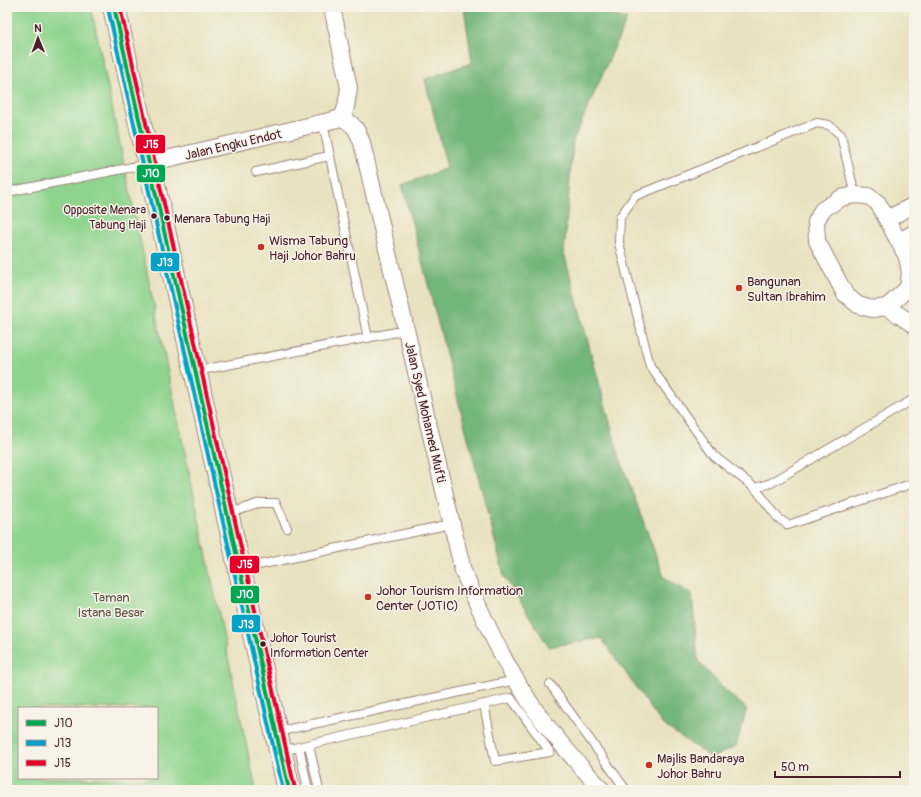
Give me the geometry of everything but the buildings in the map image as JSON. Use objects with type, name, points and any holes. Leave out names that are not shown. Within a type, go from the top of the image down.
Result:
[{"type":"main road","points":[[114,7],[227,514],[285,744],[289,790]]},
{"type":"street","points":[[332,7],[349,88],[346,107],[342,118]]},
{"type":"street","name":"Jalan Engku Endot","points":[[149,163],[323,124],[342,118]]},
{"type":"street","name":"Jalan Syed Mohamed Mufti","points":[[342,118],[349,121],[358,132],[407,330],[463,571],[485,623],[529,701],[563,747],[602,790]]},
{"type":"street","points":[[855,195],[868,196],[878,203],[906,257],[910,273],[911,290],[887,307],[872,309],[858,305],[845,294],[817,241],[816,222],[822,210],[841,198],[855,195]]},
{"type":"street","points":[[887,219],[914,205]]},
{"type":"street","points":[[899,241],[914,233]]},
{"type":"street","points":[[887,307],[914,325]]},
{"type":"lane","points":[[855,195],[841,134],[829,125],[817,123],[635,196],[620,217],[620,243],[650,366],[714,456],[756,488],[778,518],[788,525],[914,483]]},
{"type":"lane","points":[[323,124],[368,338]]},
{"type":"lane","points":[[256,172],[329,156]]},
{"type":"lane","name":"Jalan Engku Endot","points":[[8,190],[149,163]]},
{"type":"lane","points":[[195,371],[407,330]]},
{"type":"lane","points":[[756,488],[772,483],[914,399]]},
{"type":"lane","points":[[227,514],[260,503],[276,503],[287,528]]},
{"type":"lane","points":[[254,566],[451,524]]},
{"type":"lane","points":[[285,744],[516,680]]},
{"type":"lane","points":[[550,684],[626,790]]},
{"type":"lane","points":[[285,744],[309,745],[484,704],[511,698],[550,752],[494,761],[484,704]]},
{"type":"lane","points":[[285,744],[308,790]]},
{"type":"lane","points":[[309,745],[319,790]]},
{"type":"green space","name":"Taman Istana Besar","points":[[7,7],[91,7],[256,790],[7,790]]},
{"type":"green space","points":[[464,7],[588,7],[627,19],[573,141],[564,253],[619,456],[664,577],[692,595],[698,661],[726,691],[747,709],[736,746],[712,758],[662,724],[601,638],[549,647],[504,576],[402,185],[447,168],[425,79],[472,63]]},
{"type":"transit line","name":"J10","points":[[114,7],[289,790]]},
{"type":"transit line","name":"J15","points":[[120,7],[295,789]]},
{"type":"transit line","name":"J13","points":[[108,8],[283,790]]},
{"type":"place","name":"Opposite Menara Tabung Haji","points":[[154,216]]},
{"type":"place","name":"Menara Tabung Haji","points":[[167,218]]},
{"type":"place","name":"Wisma Tabung Haji Johor Bahru","points":[[261,247]]},
{"type":"place","name":"Bangunan Sultan Ibrahim","points":[[739,288]]},
{"type":"place","name":"Johor Tourism Information Center (JOTIC)","points":[[368,597]]},
{"type":"place","name":"Johor Tourist Information Center","points":[[263,644]]},
{"type":"place","name":"Majlis Bandaraya Johor Bahru","points":[[649,765]]}]
